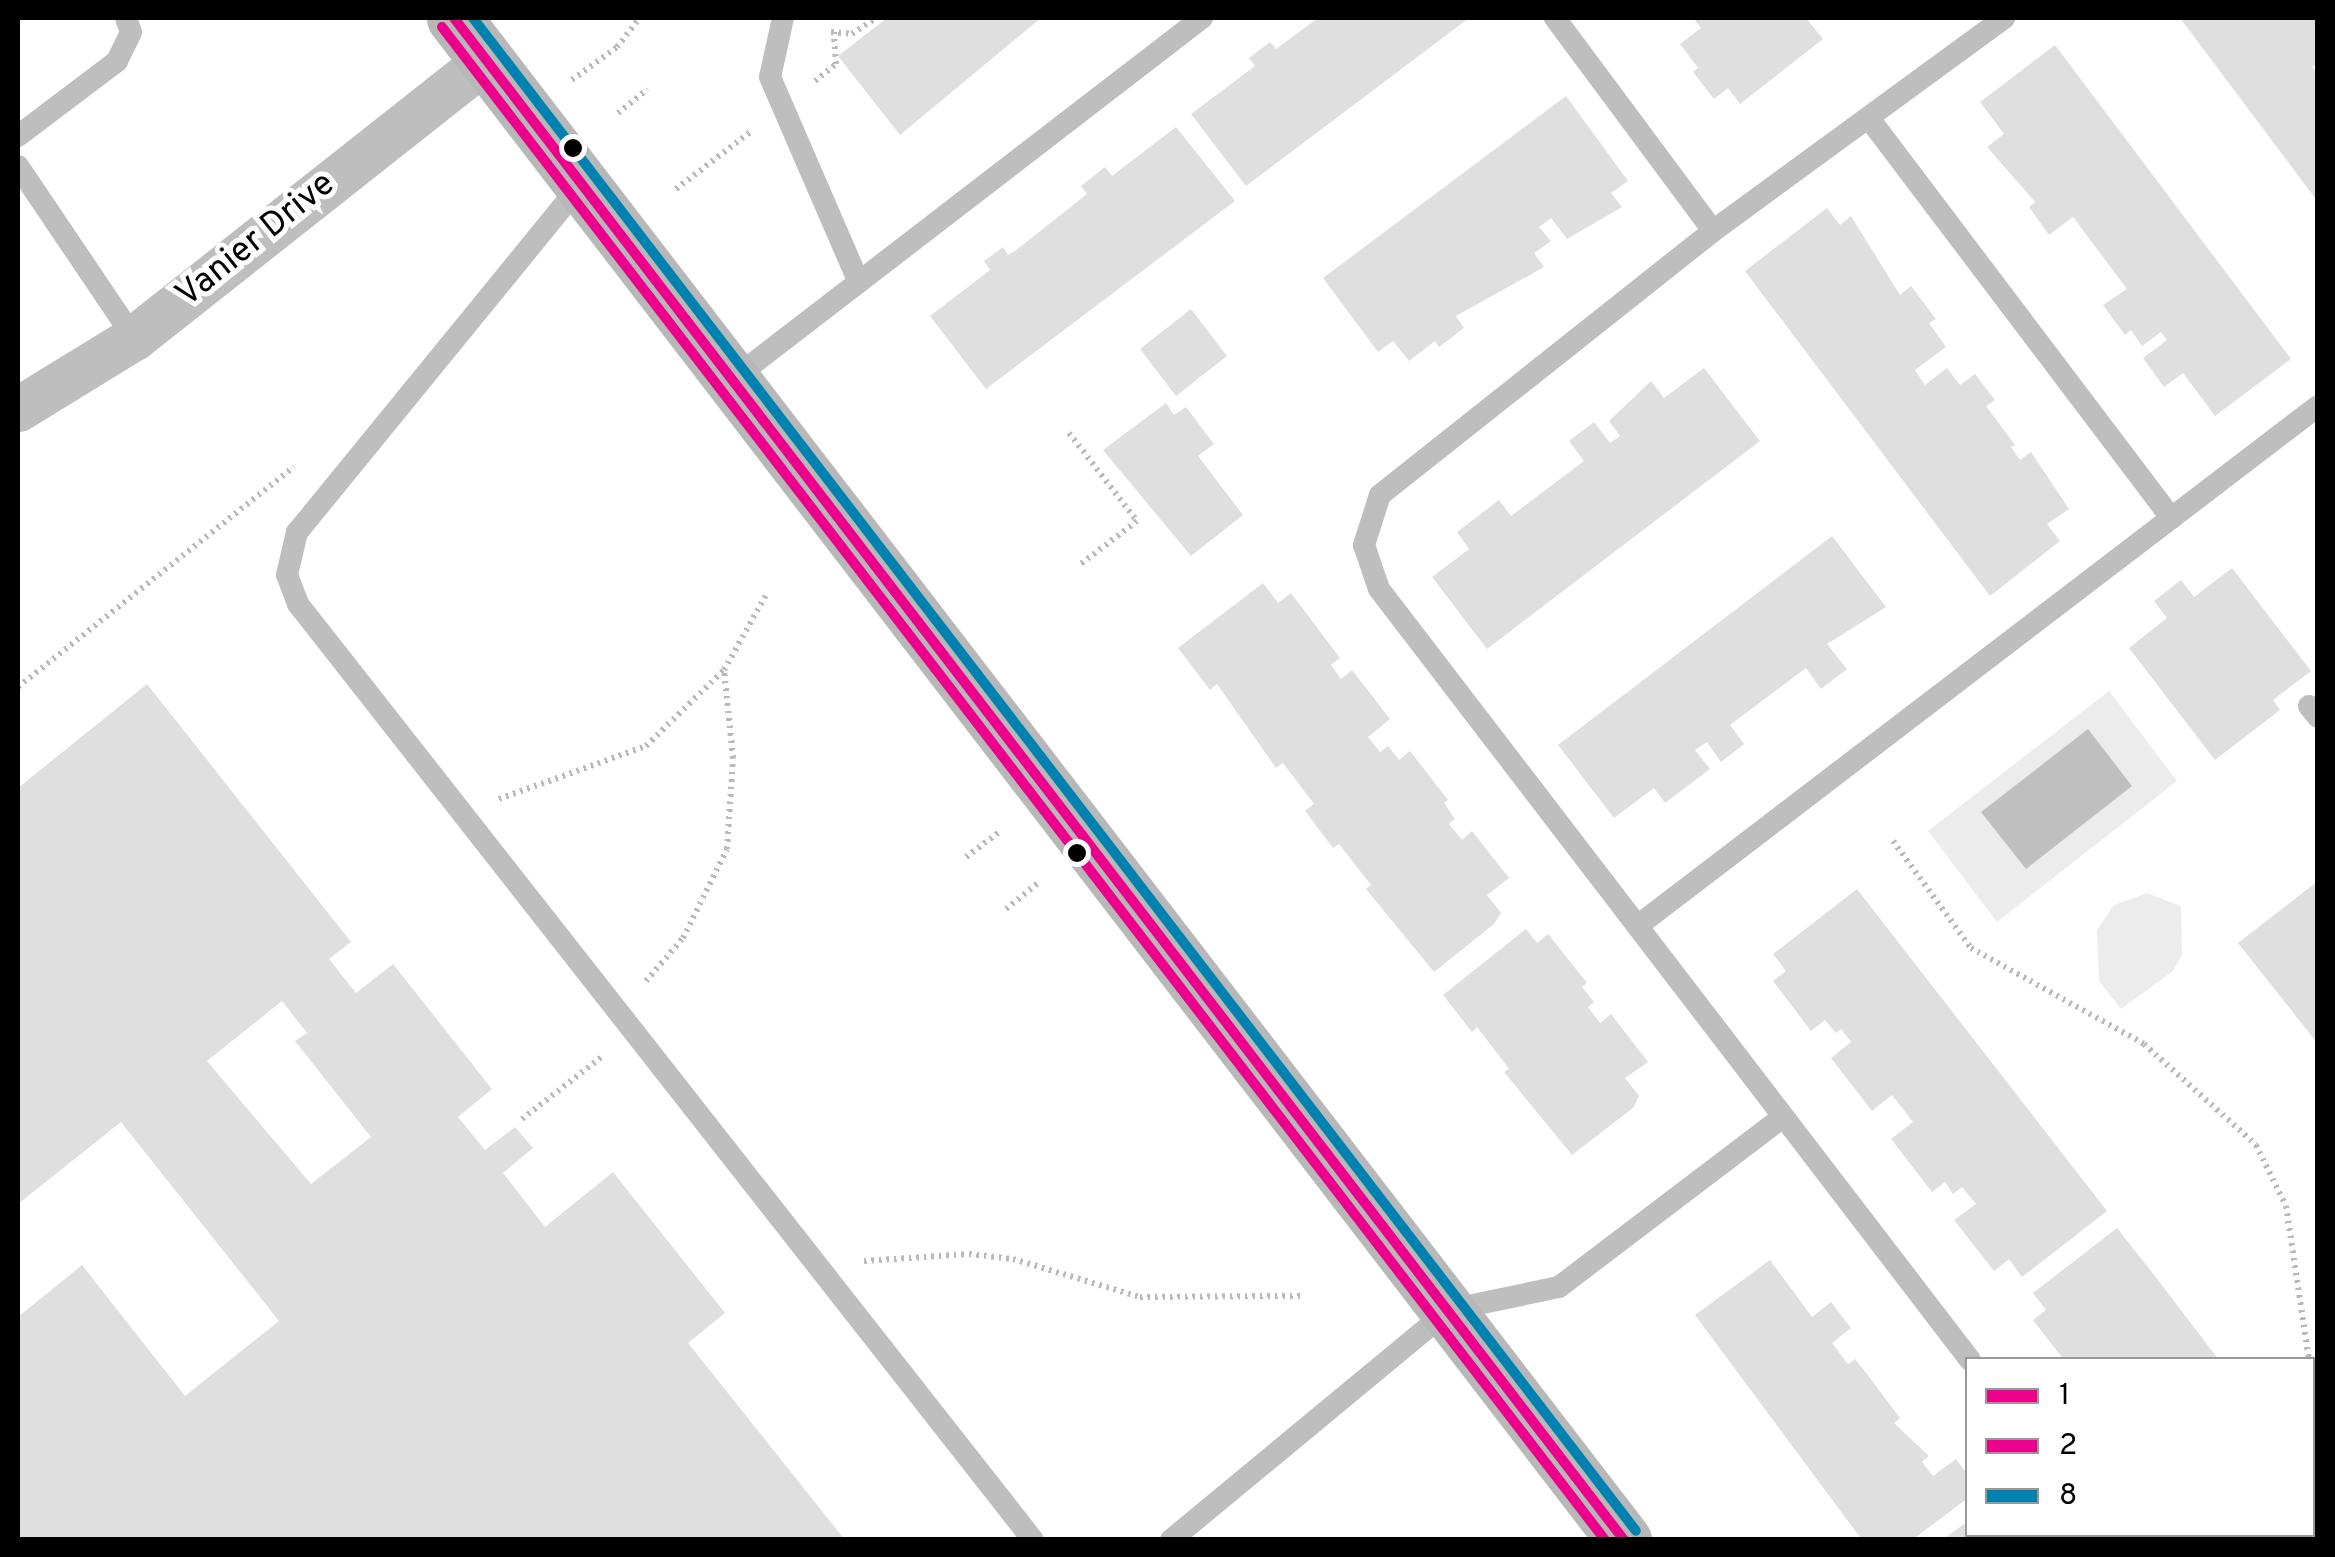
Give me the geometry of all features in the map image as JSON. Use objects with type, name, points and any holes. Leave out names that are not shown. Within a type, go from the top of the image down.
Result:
[{"type":"main road","points":[[470,38],[1624,1540]]},
{"type":"street","name":"Vanier Drive","points":[[18,409],[134,338],[470,38]]},
{"type":"lane","points":[[18,136],[118,61],[131,32],[126,18]]},
{"type":"lane","points":[[783,18],[770,56],[781,108],[857,278]]},
{"type":"lane","points":[[733,379],[857,278],[1202,18]]},
{"type":"lane","points":[[1555,18],[1713,231]]},
{"type":"lane","points":[[1968,1357],[1380,588],[1364,545],[1380,496],[1713,231],[1871,121],[2004,18]]},
{"type":"lane","points":[[1871,121],[2171,518]]},
{"type":"lane","points":[[18,166],[134,338]]},
{"type":"lane","points":[[582,183],[308,517],[288,552],[287,575],[298,604],[1033,1540]]},
{"type":"lane","points":[[1640,924],[2318,406]]},
{"type":"lane","points":[[1170,1540],[1449,1310],[1559,1286],[1783,1116]]},
{"type":"path","points":[[617,48],[640,18]]},
{"type":"path","points":[[822,31],[852,34],[876,18]]},
{"type":"path","points":[[618,113],[648,89]]},
{"type":"path","points":[[676,190],[781,108]]},
{"type":"path","points":[[1070,433],[1137,521],[1078,566]]},
{"type":"path","points":[[18,687],[297,465],[303,466]]},
{"type":"path","points":[[459,810],[610,764],[646,746],[724,670],[766,595]]},
{"type":"path","points":[[620,1013],[683,938],[728,849],[733,758],[724,670]]},
{"type":"path","points":[[966,857],[999,832]]},
{"type":"path","points":[[1893,842],[1971,948],[2144,1044],[2256,1145],[2286,1206],[2308,1357]]},
{"type":"path","points":[[1006,909],[1038,883]]},
{"type":"path","points":[[522,1119],[608,1052]]},
{"type":"path","points":[[824,1273],[874,1258],[969,1254],[1013,1259],[1140,1297],[1300,1296]]},
{"type":"shaded area","points":[[2109,691],[2177,781],[1997,922],[1928,831]]},
{"type":"shaded area","points":[[2088,729],[2132,786],[2026,869],[1981,812]]},
{"type":"shaded area","points":[[2147,893],[2181,906],[2182,955],[2173,971],[2121,1009],[2099,981],[2097,930],[2114,905]]},
{"type":"building","points":[[887,18],[1041,18],[900,135],[838,56]]},
{"type":"building","points":[[1318,18],[1469,18],[1246,186],[1191,114],[1255,66],[1249,58],[1270,42],[1276,49]]},
{"type":"building","points":[[1693,18],[1806,18],[1823,39],[1740,104],[1728,88],[1714,99],[1693,72],[1698,68],[1680,44],[1701,28]]},
{"type":"building","points":[[2180,18],[2318,18],[2318,63],[2312,67],[2318,74],[2318,202]]},
{"type":"building","points":[[2055,45],[2291,359],[2215,416],[2183,373],[2164,387],[2143,358],[2167,340],[2161,332],[2142,346],[2131,330],[2125,335],[2103,305],[2127,289],[2073,217],[2049,235],[2029,207],[2035,202],[1987,147],[2004,134],[1980,102]]},
{"type":"building","points":[[1566,96],[1628,181],[1611,193],[1622,207],[1567,239],[1551,218],[1539,227],[1551,241],[1534,253],[1544,267],[1456,316],[1464,328],[1439,347],[1435,341],[1409,361],[1393,341],[1378,352],[1323,278]]},
{"type":"building","points":[[1176,127],[1235,201],[986,389],[930,316],[990,270],[984,261],[1003,247],[1008,255],[1015,251],[1087,194],[1081,186],[1105,167],[1112,176]]},
{"type":"building","points":[[1827,208],[1840,225],[1851,216],[1900,295],[1911,286],[1936,319],[1929,323],[1946,347],[1915,370],[1925,385],[1947,368],[1960,385],[1975,374],[1995,400],[1986,406],[2015,445],[2011,447],[2020,460],[2031,452],[2069,509],[2047,524],[2060,541],[1990,596],[1745,271]]},
{"type":"building","points":[[1191,309],[1227,356],[1176,396],[1140,349]]},
{"type":"building","points":[[1704,368],[1760,441],[1487,649],[1432,577],[1469,549],[1457,532],[1499,500],[1511,516],[1584,461],[1569,441],[1594,422],[1610,443],[1620,436],[1609,421],[1651,381],[1664,398]]},
{"type":"building","points":[[1166,403],[1174,415],[1186,407],[1214,444],[1198,456],[1243,515],[1191,556],[1103,450]]},
{"type":"building","points":[[1832,536],[1886,607],[1827,644],[1847,669],[1821,689],[1806,668],[1730,725],[1744,744],[1721,762],[1707,742],[1695,750],[1710,769],[1665,803],[1654,788],[1614,818],[1558,745]]},
{"type":"building","points":[[2232,568],[2311,671],[2273,700],[2280,710],[2215,760],[2129,648],[2167,618],[2154,601],[2181,580],[2194,597]]},
{"type":"building","points":[[1263,583],[1278,603],[1291,593],[1340,658],[1331,665],[1341,679],[1352,670],[1390,719],[1368,737],[1380,752],[1388,746],[1399,760],[1410,751],[1448,800],[1444,803],[1455,819],[1449,824],[1462,840],[1472,831],[1509,878],[1487,895],[1501,913],[1494,924],[1434,972],[1366,889],[1371,885],[1339,844],[1333,848],[1305,811],[1314,804],[1283,763],[1276,768],[1217,684],[1210,690],[1178,648]]},
{"type":"building","points":[[147,684],[351,942],[329,959],[356,993],[393,964],[492,1089],[458,1117],[485,1150],[515,1127],[533,1148],[503,1173],[545,1227],[613,1172],[725,1313],[688,1343],[845,1540],[18,1540],[18,1317],[82,1265],[185,1396],[279,1321],[121,1122],[18,1204],[18,788]],"holes":[[[282,1001],[307,1033],[295,1041],[371,1137],[311,1184],[207,1061]]]},
{"type":"building","points":[[2318,881],[2318,1044],[2238,943]]},
{"type":"building","points":[[1857,889],[2107,1211],[2022,1277],[2009,1259],[1994,1271],[1954,1220],[1976,1204],[1962,1187],[1953,1194],[1945,1182],[1932,1192],[1891,1139],[1913,1122],[1892,1095],[1872,1111],[1831,1058],[1851,1042],[1841,1029],[1836,1033],[1825,1020],[1811,1031],[1773,981],[1786,971],[1773,954]]},
{"type":"building","points":[[1526,929],[1537,943],[1548,934],[1587,983],[1582,987],[1594,1002],[1588,1007],[1600,1023],[1611,1014],[1648,1062],[1625,1078],[1639,1096],[1633,1108],[1572,1155],[1504,1072],[1509,1069],[1477,1027],[1472,1032],[1443,995]]},
{"type":"building","points":[[2117,1228],[2217,1357],[2062,1357],[2033,1320],[2046,1310],[2033,1293]]},
{"type":"building","points":[[1770,1260],[1812,1317],[1831,1302],[1851,1328],[1832,1343],[1848,1364],[1855,1359],[1867,1374],[1900,1418],[1894,1423],[1929,1456],[1922,1462],[1933,1476],[1956,1459],[1965,1471],[1965,1500],[1912,1540],[1862,1540],[1695,1315]]},
{"type":"building","points":[[1965,1523],[1965,1537],[1984,1540],[1942,1540]]},
{"type":"transit line","name":"1","points":[[454,18],[1624,1540]]},
{"type":"transit line","name":"8","points":[[473,18],[1636,1531]]},
{"type":"transit line","name":"2","points":[[442,27],[1605,1540]]}]
